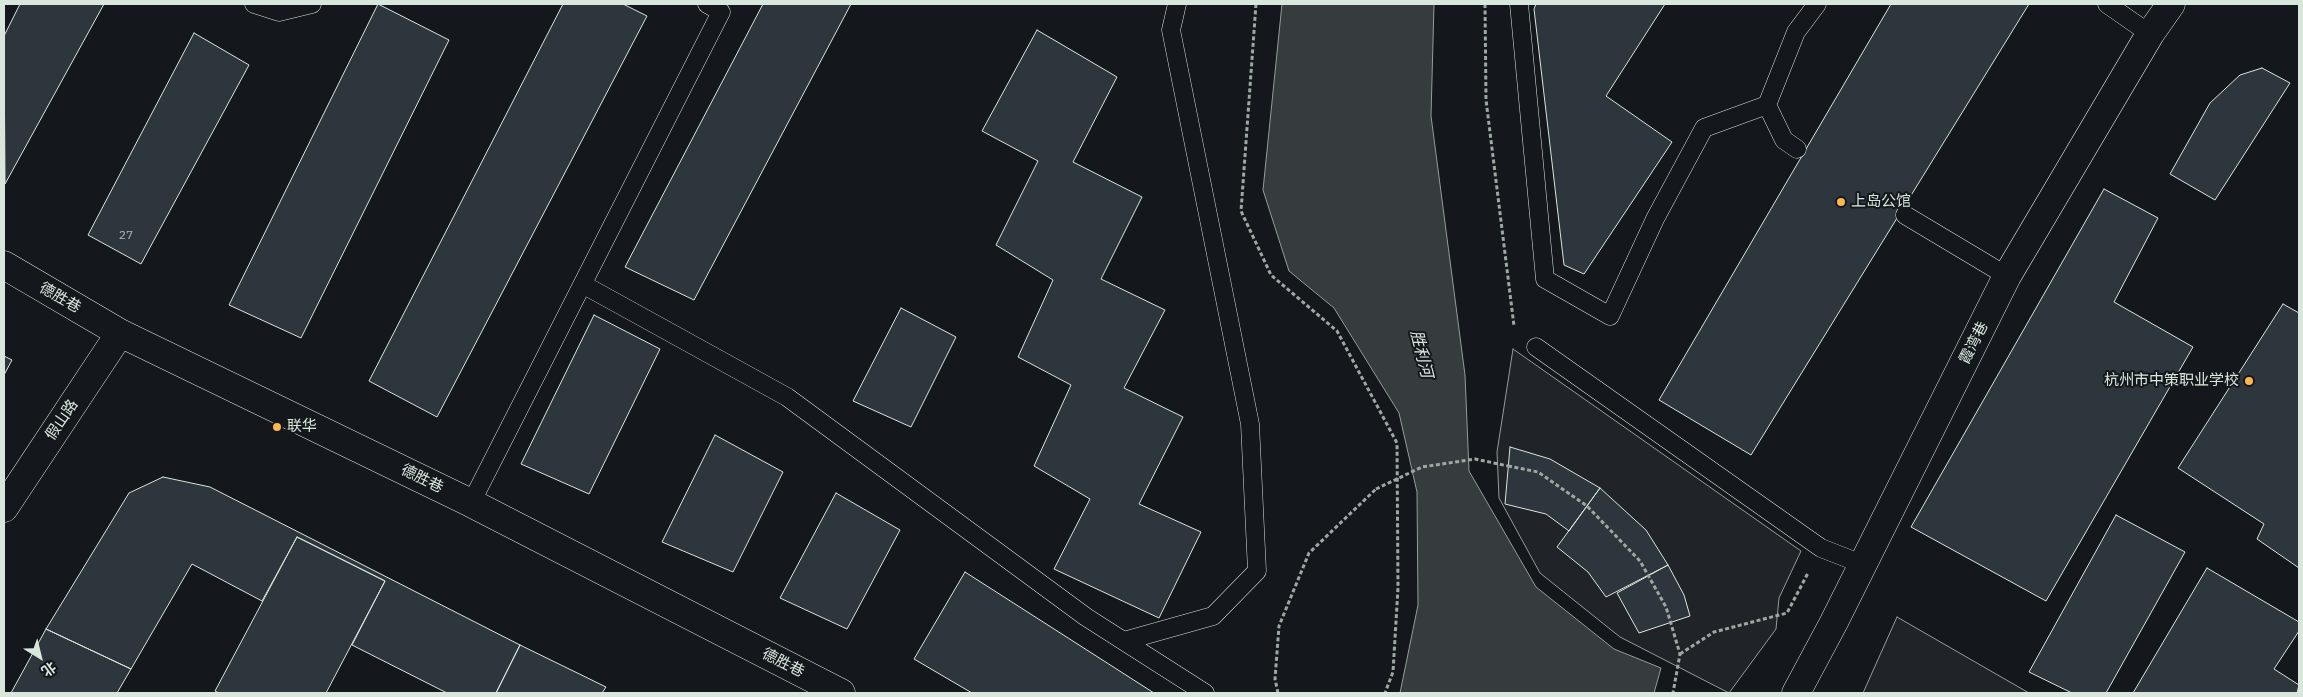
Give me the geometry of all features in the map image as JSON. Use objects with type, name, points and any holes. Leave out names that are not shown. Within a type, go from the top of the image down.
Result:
[{"type":"street","name":"霞湾巷","points":[[1796,693],[1834,622],[2007,276],[2150,34],[2171,4]]},
{"type":"street","name":"德胜巷","points":[[4,266],[120,333],[470,503],[841,693]]},
{"type":"street","name":"假山路","points":[[4,508],[120,333]]},
{"type":"lane","points":[[254,4],[279,12],[312,4]]},
{"type":"lane","points":[[470,503],[584,285],[721,12],[707,4]]},
{"type":"lane","points":[[1124,641],[1213,616],[1257,571],[1250,424],[1171,30],[1177,4]]},
{"type":"lane","points":[[1519,4],[1545,279],[1610,316],[1655,219],[1704,128],[1767,105]]},
{"type":"lane","points":[[1797,149],[1784,140],[1767,105],[1796,32],[1817,4]]},
{"type":"lane","points":[[2107,4],[2150,34]]},
{"type":"lane","points":[[1905,215],[2007,276]]},
{"type":"lane","points":[[584,285],[787,397],[1086,617],[1205,693]]},
{"type":"lane","points":[[1536,348],[1820,548],[1862,564]]},
{"type":"path","points":[[1256,4],[1241,211],[1270,275],[1337,330],[1397,443],[1398,588],[1393,672],[1385,693]]},
{"type":"path","points":[[1485,4],[1486,100],[1515,330],[1536,348]]},
{"type":"path","points":[[1278,693],[1274,679],[1280,626],[1309,553],[1376,489],[1422,467],[1475,459],[1538,472],[1587,506],[1640,561],[1666,606],[1680,654],[1673,693]]},
{"type":"path","points":[[1680,654],[1714,632],[1787,613],[1820,548]]},
{"type":"shaded area","points":[[1513,349],[1801,551],[1779,598],[1776,629],[1729,693],[1620,637],[1540,573],[1499,498],[1497,452]]},
{"type":"shaded area","points":[[1897,617],[2029,693],[1863,693]]},
{"type":"water","name":"胜利河","points":[[1282,4],[1434,4],[1431,116],[1465,375],[1469,471],[1536,587],[1614,649],[1661,668],[1654,693],[1400,693],[1418,605],[1417,492],[1399,413],[1334,308],[1289,271],[1263,190]]},
{"type":"building","points":[[20,4],[104,4],[5,184],[4,36]]},
{"type":"building","points":[[378,4],[449,40],[301,338],[229,305]]},
{"type":"building","points":[[563,4],[623,4],[647,16],[437,417],[369,381]]},
{"type":"building","points":[[763,4],[851,4],[694,300],[625,267]]},
{"type":"building","points":[[1536,4],[1665,4],[1606,96],[1672,142],[1584,274],[1564,265],[1534,9]]},
{"type":"building","name":"上岛公馆","points":[[1891,4],[2029,4],[1751,455],[1659,400]]},
{"type":"building","points":[[1037,30],[1117,77],[1073,162],[1142,197],[1101,279],[1165,310],[1124,388],[1183,417],[1139,504],[1201,532],[1159,618],[1054,569],[1090,499],[1034,466],[1071,385],[1018,357],[1053,280],[996,245],[1038,161],[982,131]]},
{"type":"building","points":[[194,33],[249,65],[141,264],[88,235]]},
{"type":"building","points":[[2262,68],[2290,83],[2215,200],[2170,174],[2210,103],[2240,75]]},
{"type":"building","points":[[2104,189],[2158,218],[2114,302],[2193,347],[2046,601],[1911,527]]},
{"type":"building","points":[[2283,304],[2299,313],[2299,568],[2257,539],[2264,524],[2178,468]]},
{"type":"building","points":[[901,308],[956,337],[911,427],[853,401]]},
{"type":"building","points":[[594,315],[660,349],[589,494],[521,464]]},
{"type":"building","points":[[4,356],[12,360],[4,375]]},
{"type":"building","points":[[715,435],[783,472],[733,572],[662,542]]},
{"type":"building","points":[[1510,447],[1550,459],[1600,488],[1569,531],[1546,514],[1505,504]]},
{"type":"building","points":[[163,477],[210,487],[520,645],[496,693],[447,693],[352,645],[385,581],[297,537],[262,601],[192,564],[131,669],[46,629],[129,493]]},
{"type":"building","points":[[1600,488],[1646,530],[1668,565],[1606,597],[1588,572],[1557,547]]},
{"type":"building","points":[[836,493],[900,530],[847,629],[780,598]]},
{"type":"building","points":[[2116,515],[2185,552],[2106,693],[2072,693],[2029,672]]},
{"type":"building","points":[[297,537],[385,581],[326,693],[219,693],[215,691]]},
{"type":"building","points":[[1668,565],[1684,595],[1690,616],[1639,633],[1617,593]]},
{"type":"building","points":[[2207,568],[2299,622],[2299,631],[2274,669],[2299,685],[2297,693],[2133,693]]},
{"type":"building","points":[[965,572],[1154,693],[972,693],[914,659]]},
{"type":"building","points":[[46,629],[131,669],[117,693],[11,693]]},
{"type":"building","points":[[520,645],[606,687],[602,693],[496,693]]},
{"type":"place","name":"上岛公馆","points":[[1841,202]]},
{"type":"place","name":"杭州市中策职业学校","points":[[2249,381]]},
{"type":"place","name":"联华","points":[[277,427]]}]
